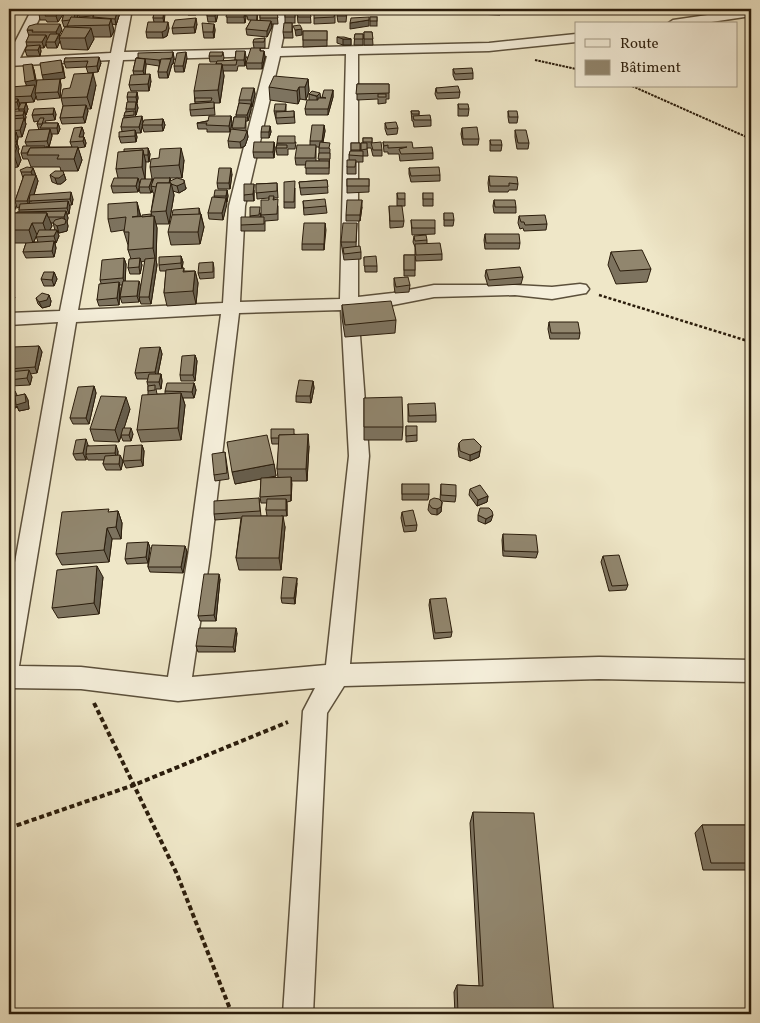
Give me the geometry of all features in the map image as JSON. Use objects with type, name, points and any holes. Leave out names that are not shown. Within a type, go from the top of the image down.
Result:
[{"type":"street","points":[[10,62],[38,9]]},
{"type":"street","points":[[9,661],[68,315],[126,9]]},
{"type":"street","points":[[178,690],[199,556],[231,308],[237,206],[283,9]]},
{"type":"street","points":[[748,9],[751,12]]},
{"type":"street","points":[[686,22],[751,12]]},
{"type":"street","points":[[10,62],[118,56],[489,47],[575,38]]},
{"type":"street","points":[[298,1014],[315,711],[337,675],[359,456],[349,304],[352,51]]},
{"type":"street","points":[[9,319],[349,304],[393,299],[434,291],[516,290],[552,293],[580,289]]},
{"type":"street","points":[[9,677],[81,678],[178,690],[337,675],[599,668],[751,672]]},
{"type":"path","points":[[636,88],[751,139]]},
{"type":"path","points":[[580,289],[751,342]]},
{"type":"path","points":[[81,678],[177,874],[232,1014]]},
{"type":"path","points":[[9,828],[134,785],[315,711]]},
{"type":"building","points":[[42,9],[61,9],[56,16],[45,16],[46,14],[39,14]]},
{"type":"building","points":[[65,9],[76,9],[74,18],[71,17],[70,20],[62,21]]},
{"type":"building","points":[[78,9],[92,9],[92,11],[78,11]]},
{"type":"building","points":[[96,9],[118,9],[115,19],[93,17]]},
{"type":"building","points":[[155,9],[164,9],[163,18],[153,18]]},
{"type":"building","points":[[208,9],[217,9],[215,16],[207,16]]},
{"type":"building","points":[[238,9],[257,9],[257,14],[247,14],[248,10]]},
{"type":"building","points":[[338,9],[347,9],[346,16],[337,16]]},
{"type":"building","points":[[267,11],[277,13],[278,18],[260,18],[260,13],[266,13]]},
{"type":"building","points":[[227,12],[245,12],[244,17],[226,17]]},
{"type":"building","points":[[310,12],[311,17],[298,17],[297,13]]},
{"type":"building","points":[[285,13],[295,13],[295,17],[285,17]]},
{"type":"building","points":[[314,13],[335,13],[334,17],[314,18]]},
{"type":"building","points":[[71,17],[111,19],[109,25],[67,26]]},
{"type":"building","points":[[369,17],[369,20],[350,23],[351,18]]},
{"type":"building","points":[[370,17],[377,17],[377,21],[370,21]]},
{"type":"building","points":[[196,18],[194,27],[172,28],[175,20]]},
{"type":"building","points":[[251,20],[271,21],[267,31],[246,29]]},
{"type":"building","points":[[148,22],[168,22],[166,30],[162,32],[146,32]]},
{"type":"building","points":[[202,23],[214,24],[213,32],[203,32]]},
{"type":"building","points":[[284,23],[292,23],[292,32],[283,32]]},
{"type":"building","points":[[36,24],[60,24],[56,32],[32,32],[33,30],[27,30],[29,26]]},
{"type":"building","points":[[300,25],[302,29],[295,30],[293,26]]},
{"type":"building","points":[[65,27],[91,28],[85,38],[59,38]]},
{"type":"building","points":[[303,31],[327,31],[327,40],[303,40]]},
{"type":"building","points":[[364,32],[372,32],[373,39],[364,39]]},
{"type":"building","points":[[50,34],[59,34],[55,42],[46,42]]},
{"type":"building","points":[[355,34],[363,34],[363,39],[354,39]]},
{"type":"building","points":[[29,35],[46,35],[42,42],[26,42]]},
{"type":"building","points":[[265,38],[264,42],[253,42],[254,39]]},
{"type":"building","points":[[40,45],[38,50],[25,50],[27,46]]},
{"type":"building","points":[[251,48],[260,48],[260,51],[264,51],[262,63],[246,63]]},
{"type":"building","points":[[236,51],[245,51],[244,60],[235,60]]},
{"type":"building","points":[[173,52],[172,58],[159,60],[138,58],[138,53]]},
{"type":"building","points":[[186,52],[183,66],[174,66],[177,53]]},
{"type":"building","points":[[210,52],[223,52],[222,56],[209,56]]},
{"type":"building","points":[[99,57],[97,66],[86,67],[88,61],[64,62],[65,58]]},
{"type":"building","points":[[136,58],[145,59],[143,71],[133,71]]},
{"type":"building","points":[[161,59],[171,59],[167,72],[158,72]]},
{"type":"building","points":[[61,60],[63,72],[42,75],[40,63]]},
{"type":"building","points":[[237,60],[236,65],[216,64],[217,61]]},
{"type":"building","points":[[32,64],[35,80],[25,82],[23,65]]},
{"type":"building","points":[[199,64],[222,64],[218,90],[194,91]]},
{"type":"building","points":[[472,68],[473,73],[455,74],[453,69]]},
{"type":"building","points":[[93,73],[87,97],[61,98],[63,89],[70,88],[74,74]]},
{"type":"building","points":[[150,74],[148,84],[129,85],[131,75]]},
{"type":"building","points":[[274,76],[308,79],[305,87],[299,87],[297,91],[269,87]]},
{"type":"building","points":[[60,79],[58,92],[35,93],[37,80]]},
{"type":"building","points":[[357,84],[389,84],[389,93],[356,94]]},
{"type":"building","points":[[35,85],[31,96],[9,97],[11,87]]},
{"type":"building","points":[[458,86],[460,92],[437,93],[436,88]]},
{"type":"building","points":[[242,88],[254,88],[251,100],[239,100]]},
{"type":"building","points":[[324,90],[333,90],[328,109],[305,109],[307,100],[326,98],[322,97]]},
{"type":"building","points":[[312,91],[320,93],[317,96],[309,94]]},
{"type":"building","points":[[128,92],[137,92],[136,97],[127,97]]},
{"type":"building","points":[[378,94],[386,94],[386,97],[378,97]]},
{"type":"building","points":[[195,98],[212,98],[211,101],[195,102]]},
{"type":"building","points":[[9,99],[18,99],[17,102],[9,103]]},
{"type":"building","points":[[127,102],[136,102],[135,109],[126,109]]},
{"type":"building","points":[[214,102],[214,108],[190,110],[190,104]]},
{"type":"building","points":[[21,103],[26,103],[24,109],[18,109]]},
{"type":"building","points":[[239,103],[251,104],[247,115],[236,115]]},
{"type":"building","points":[[275,104],[286,104],[285,111],[274,111]]},
{"type":"building","points":[[458,104],[468,104],[469,109],[459,109]]},
{"type":"building","points":[[86,105],[83,117],[60,118],[63,106]]},
{"type":"building","points":[[54,108],[53,114],[32,115],[34,109]]},
{"type":"building","points":[[13,111],[24,111],[23,115],[12,116]]},
{"type":"building","points":[[134,111],[134,115],[124,116],[125,112]]},
{"type":"building","points":[[294,111],[294,117],[276,118],[276,112]]},
{"type":"building","points":[[411,111],[419,111],[419,114],[412,114]]},
{"type":"building","points":[[508,111],[517,111],[518,117],[509,117]]},
{"type":"building","points":[[430,115],[431,120],[414,120],[413,116]]},
{"type":"building","points":[[142,116],[139,127],[121,127],[123,118]]},
{"type":"building","points":[[209,116],[231,116],[229,126],[197,123],[208,121]]},
{"type":"building","points":[[234,117],[246,117],[245,128],[232,128]]},
{"type":"building","points":[[24,118],[20,130],[9,131],[9,119]]},
{"type":"building","points":[[40,118],[44,118],[42,124],[37,124]]},
{"type":"building","points":[[163,119],[162,125],[142,125],[144,120]]},
{"type":"building","points":[[396,122],[398,128],[387,129],[385,123]]},
{"type":"building","points":[[43,123],[58,123],[57,128],[40,128]]},
{"type":"building","points":[[312,125],[324,125],[322,141],[310,141]]},
{"type":"building","points":[[262,126],[270,126],[269,132],[261,132]]},
{"type":"building","points":[[82,127],[79,137],[84,137],[83,141],[70,142],[74,128]]},
{"type":"building","points":[[477,127],[479,139],[463,139],[462,128]]},
{"type":"building","points":[[50,129],[47,141],[25,142],[29,130]]},
{"type":"building","points":[[231,129],[247,131],[244,139],[240,142],[228,141]]},
{"type":"building","points":[[135,130],[135,136],[119,137],[119,132]]},
{"type":"building","points":[[515,130],[526,130],[529,143],[518,143]]},
{"type":"building","points":[[9,132],[16,132],[15,137],[9,137]]},
{"type":"building","points":[[278,136],[295,136],[295,143],[277,143]]},
{"type":"building","points":[[363,138],[372,138],[372,142],[363,142]]},
{"type":"building","points":[[9,139],[14,139],[12,142],[17,142],[15,147],[9,147]]},
{"type":"building","points":[[490,140],[501,140],[502,145],[491,145]]},
{"type":"building","points":[[254,142],[274,142],[273,152],[253,152]]},
{"type":"building","points":[[320,142],[330,143],[329,148],[319,148]]},
{"type":"building","points":[[381,142],[382,150],[373,150],[371,143]]},
{"type":"building","points":[[383,142],[412,142],[413,148],[432,147],[433,153],[401,154],[399,149],[407,147],[388,148],[388,145],[384,146]]},
{"type":"building","points":[[351,143],[360,143],[360,150],[351,150]]},
{"type":"building","points":[[361,143],[367,143],[367,149],[361,150]]},
{"type":"building","points":[[277,145],[287,145],[287,148],[276,148]]},
{"type":"building","points":[[297,145],[316,145],[315,158],[295,158]]},
{"type":"building","points":[[23,146],[45,146],[45,148],[30,148],[27,153],[21,153]]},
{"type":"building","points":[[9,147],[17,147],[14,155],[9,155]]},
{"type":"building","points":[[78,147],[74,159],[57,159],[59,155],[27,155],[30,148]]},
{"type":"building","points":[[148,148],[148,155],[144,155],[143,150],[124,152],[124,149]]},
{"type":"building","points":[[181,148],[179,165],[150,167],[151,159],[159,158],[160,149]]},
{"type":"building","points":[[143,150],[142,167],[116,169],[118,152]]},
{"type":"building","points":[[350,151],[363,151],[363,156],[349,155]]},
{"type":"building","points":[[319,153],[330,153],[330,159],[318,159]]},
{"type":"building","points":[[347,160],[356,160],[355,167],[347,167]]},
{"type":"building","points":[[306,161],[329,161],[329,168],[305,168]]},
{"type":"building","points":[[27,167],[33,168],[31,172],[21,172],[20,170]]},
{"type":"building","points":[[439,167],[440,175],[411,176],[409,168]]},
{"type":"building","points":[[219,168],[231,168],[229,183],[217,183]]},
{"type":"building","points":[[55,171],[63,171],[64,174],[59,178],[55,178],[50,175]]},
{"type":"building","points":[[24,175],[36,175],[27,201],[15,201]]},
{"type":"building","points":[[489,176],[517,177],[518,184],[509,183],[509,186],[490,186]]},
{"type":"building","points":[[114,178],[138,178],[136,186],[111,186]]},
{"type":"building","points":[[154,178],[170,178],[169,183],[157,183],[156,187],[151,186]]},
{"type":"building","points":[[177,178],[184,180],[184,183],[177,186],[170,183],[170,181]]},
{"type":"building","points":[[141,179],[152,179],[149,187],[139,187]]},
{"type":"building","points":[[347,179],[369,179],[369,186],[347,186]]},
{"type":"building","points":[[327,180],[328,187],[300,188],[299,182]]},
{"type":"building","points":[[295,181],[294,202],[284,202],[284,182]]},
{"type":"building","points":[[157,183],[171,183],[166,211],[151,212]]},
{"type":"building","points":[[277,183],[277,191],[256,193],[256,184]]},
{"type":"building","points":[[244,184],[254,184],[253,194],[244,195]]},
{"type":"building","points":[[215,190],[227,190],[226,196],[214,196]]},
{"type":"building","points":[[71,192],[70,199],[29,201],[30,195]]},
{"type":"building","points":[[397,193],[405,193],[405,199],[398,199]]},
{"type":"building","points":[[423,193],[433,193],[433,199],[423,199]]},
{"type":"building","points":[[9,196],[12,196],[14,202],[9,203]]},
{"type":"building","points":[[269,196],[274,196],[273,200],[278,199],[277,214],[261,215],[261,200],[269,200]]},
{"type":"building","points":[[212,197],[226,198],[222,213],[208,213]]},
{"type":"building","points":[[325,199],[326,206],[304,208],[303,201]]},
{"type":"building","points":[[347,200],[362,200],[360,215],[346,215]]},
{"type":"building","points":[[494,200],[515,200],[516,207],[495,207]]},
{"type":"building","points":[[68,201],[67,208],[19,210],[20,204]]},
{"type":"building","points":[[137,202],[138,216],[132,217],[154,216],[153,248],[128,250],[129,232],[124,232],[126,217],[108,219],[108,204]]},
{"type":"building","points":[[389,206],[402,206],[404,221],[390,221]]},
{"type":"building","points":[[250,207],[260,207],[259,215],[250,216]]},
{"type":"building","points":[[199,208],[199,215],[172,215],[173,210]]},
{"type":"building","points":[[66,211],[64,217],[48,217],[47,213],[17,213],[17,212]]},
{"type":"building","points":[[9,213],[47,213],[43,223],[32,223],[29,230],[9,230]]},
{"type":"building","points":[[444,213],[453,213],[454,220],[444,220]]},
{"type":"building","points":[[151,214],[151,216],[142,217],[142,215]]},
{"type":"building","points":[[201,214],[198,232],[168,232],[172,215]]},
{"type":"building","points":[[545,215],[547,224],[525,225],[524,222],[521,222],[519,216]]},
{"type":"building","points":[[241,217],[264,217],[264,224],[241,225]]},
{"type":"building","points":[[62,218],[66,220],[65,224],[57,226],[53,223],[55,220]]},
{"type":"building","points":[[411,220],[435,220],[435,228],[412,228]]},
{"type":"building","points":[[304,223],[325,223],[324,244],[302,244]]},
{"type":"building","points":[[343,223],[357,223],[356,242],[341,242]]},
{"type":"building","points":[[39,230],[57,230],[54,236],[36,237]]},
{"type":"building","points":[[485,234],[519,234],[520,243],[486,243]]},
{"type":"building","points":[[426,235],[427,240],[415,241],[414,236]]},
{"type":"building","points":[[54,241],[52,251],[23,252],[26,243]]},
{"type":"building","points":[[440,243],[442,254],[416,255],[415,244]]},
{"type":"building","points":[[360,246],[361,252],[344,254],[343,248]]},
{"type":"building","points":[[642,250],[651,269],[620,271],[611,252]]},
{"type":"building","points":[[404,255],[415,255],[415,270],[404,270]]},
{"type":"building","points":[[181,256],[181,263],[159,265],[159,257]]},
{"type":"building","points":[[376,256],[377,266],[364,266],[364,257]]},
{"type":"building","points":[[124,258],[123,278],[100,280],[102,260]]},
{"type":"building","points":[[140,258],[139,267],[128,268],[129,259]]},
{"type":"building","points":[[155,258],[149,297],[139,297],[145,259]]},
{"type":"building","points":[[213,262],[213,272],[198,273],[199,263]]},
{"type":"building","points":[[520,267],[523,277],[489,280],[486,270]]},
{"type":"building","points":[[184,268],[183,272],[195,271],[193,291],[164,293],[166,270]]},
{"type":"building","points":[[44,272],[54,272],[52,280],[41,279]]},
{"type":"building","points":[[408,277],[410,285],[396,287],[394,278]]},
{"type":"building","points":[[123,281],[139,281],[137,296],[120,297]]},
{"type":"building","points":[[119,282],[117,298],[97,300],[99,284]]},
{"type":"building","points":[[42,293],[49,295],[47,300],[39,302],[36,298]]},
{"type":"building","points":[[391,301],[396,320],[345,325],[342,305]]},
{"type":"building","points":[[549,322],[578,322],[580,333],[551,333]]},
{"type":"building","points":[[39,346],[35,367],[9,369],[13,347]]},
{"type":"building","points":[[160,347],[155,372],[135,373],[140,348]]},
{"type":"building","points":[[195,355],[193,375],[180,375],[182,356]]},
{"type":"building","points":[[29,370],[27,378],[9,380],[9,372]]},
{"type":"building","points":[[149,374],[161,374],[159,382],[147,382]]},
{"type":"building","points":[[299,380],[313,381],[310,396],[296,396]]},
{"type":"building","points":[[167,383],[194,383],[192,392],[165,391]]},
{"type":"building","points":[[155,385],[155,390],[148,391],[148,386]]},
{"type":"building","points":[[94,386],[86,418],[70,418],[78,387]]},
{"type":"building","points":[[15,391],[13,402],[9,402],[9,392]]},
{"type":"building","points":[[181,393],[178,428],[137,430],[142,395]]},
{"type":"building","points":[[25,394],[26,402],[16,405],[15,396]]},
{"type":"building","points":[[101,396],[126,397],[115,430],[90,429]]},
{"type":"building","points":[[402,397],[403,427],[364,427],[364,398]]},
{"type":"building","points":[[435,403],[436,415],[409,416],[408,404]]},
{"type":"building","points":[[406,426],[417,426],[417,435],[406,436]]},
{"type":"building","points":[[123,428],[131,428],[129,435],[121,435]]},
{"type":"building","points":[[271,429],[294,429],[294,435],[279,435],[279,438],[271,438]]},
{"type":"building","points":[[308,434],[306,469],[277,469],[279,435]]},
{"type":"building","points":[[267,435],[274,464],[232,472],[227,442]]},
{"type":"building","points":[[86,439],[83,453],[73,454],[76,440]]},
{"type":"building","points":[[474,439],[481,446],[480,451],[470,455],[460,451],[459,443],[462,440]]},
{"type":"building","points":[[116,445],[115,453],[86,454],[87,446]]},
{"type":"building","points":[[142,445],[141,460],[123,461],[125,446]]},
{"type":"building","points":[[225,452],[227,473],[214,475],[212,454]]},
{"type":"building","points":[[120,455],[119,464],[103,464],[105,456]]},
{"type":"building","points":[[291,477],[291,495],[260,497],[261,478]]},
{"type":"building","points":[[402,484],[429,484],[429,494],[402,494]]},
{"type":"building","points":[[441,484],[456,485],[456,496],[441,495]]},
{"type":"building","points":[[480,485],[488,496],[478,500],[470,489]]},
{"type":"building","points":[[259,498],[260,511],[214,514],[214,501]]},
{"type":"building","points":[[434,498],[442,502],[441,507],[437,509],[432,508],[429,504],[430,500]]},
{"type":"building","points":[[267,499],[286,499],[286,510],[266,510]]},
{"type":"building","points":[[480,508],[489,508],[493,515],[486,519],[478,515]]},
{"type":"building","points":[[109,509],[108,512],[118,511],[116,527],[107,528],[104,550],[56,554],[62,512]]},
{"type":"building","points":[[413,510],[417,525],[405,526],[402,512]]},
{"type":"building","points":[[242,516],[283,516],[279,558],[236,558]]},
{"type":"building","points":[[503,534],[536,535],[538,552],[504,551]]},
{"type":"building","points":[[148,542],[146,557],[125,559],[127,543]]},
{"type":"building","points":[[152,545],[185,546],[181,567],[148,567]]},
{"type":"building","points":[[619,555],[628,585],[612,586],[603,556]]},
{"type":"building","points":[[97,566],[94,603],[52,608],[57,570]]},
{"type":"building","points":[[204,574],[219,574],[214,615],[198,616]]},
{"type":"building","points":[[283,577],[297,578],[294,598],[281,598]]},
{"type":"building","points":[[446,598],[452,632],[435,633],[430,599]]},
{"type":"building","points":[[199,628],[236,628],[233,647],[196,646]]},
{"type":"building","points":[[473,812],[534,813],[554,1014],[458,1014],[457,985],[483,986]]},
{"type":"building","points":[[702,825],[751,825],[751,863],[711,863]]}]
